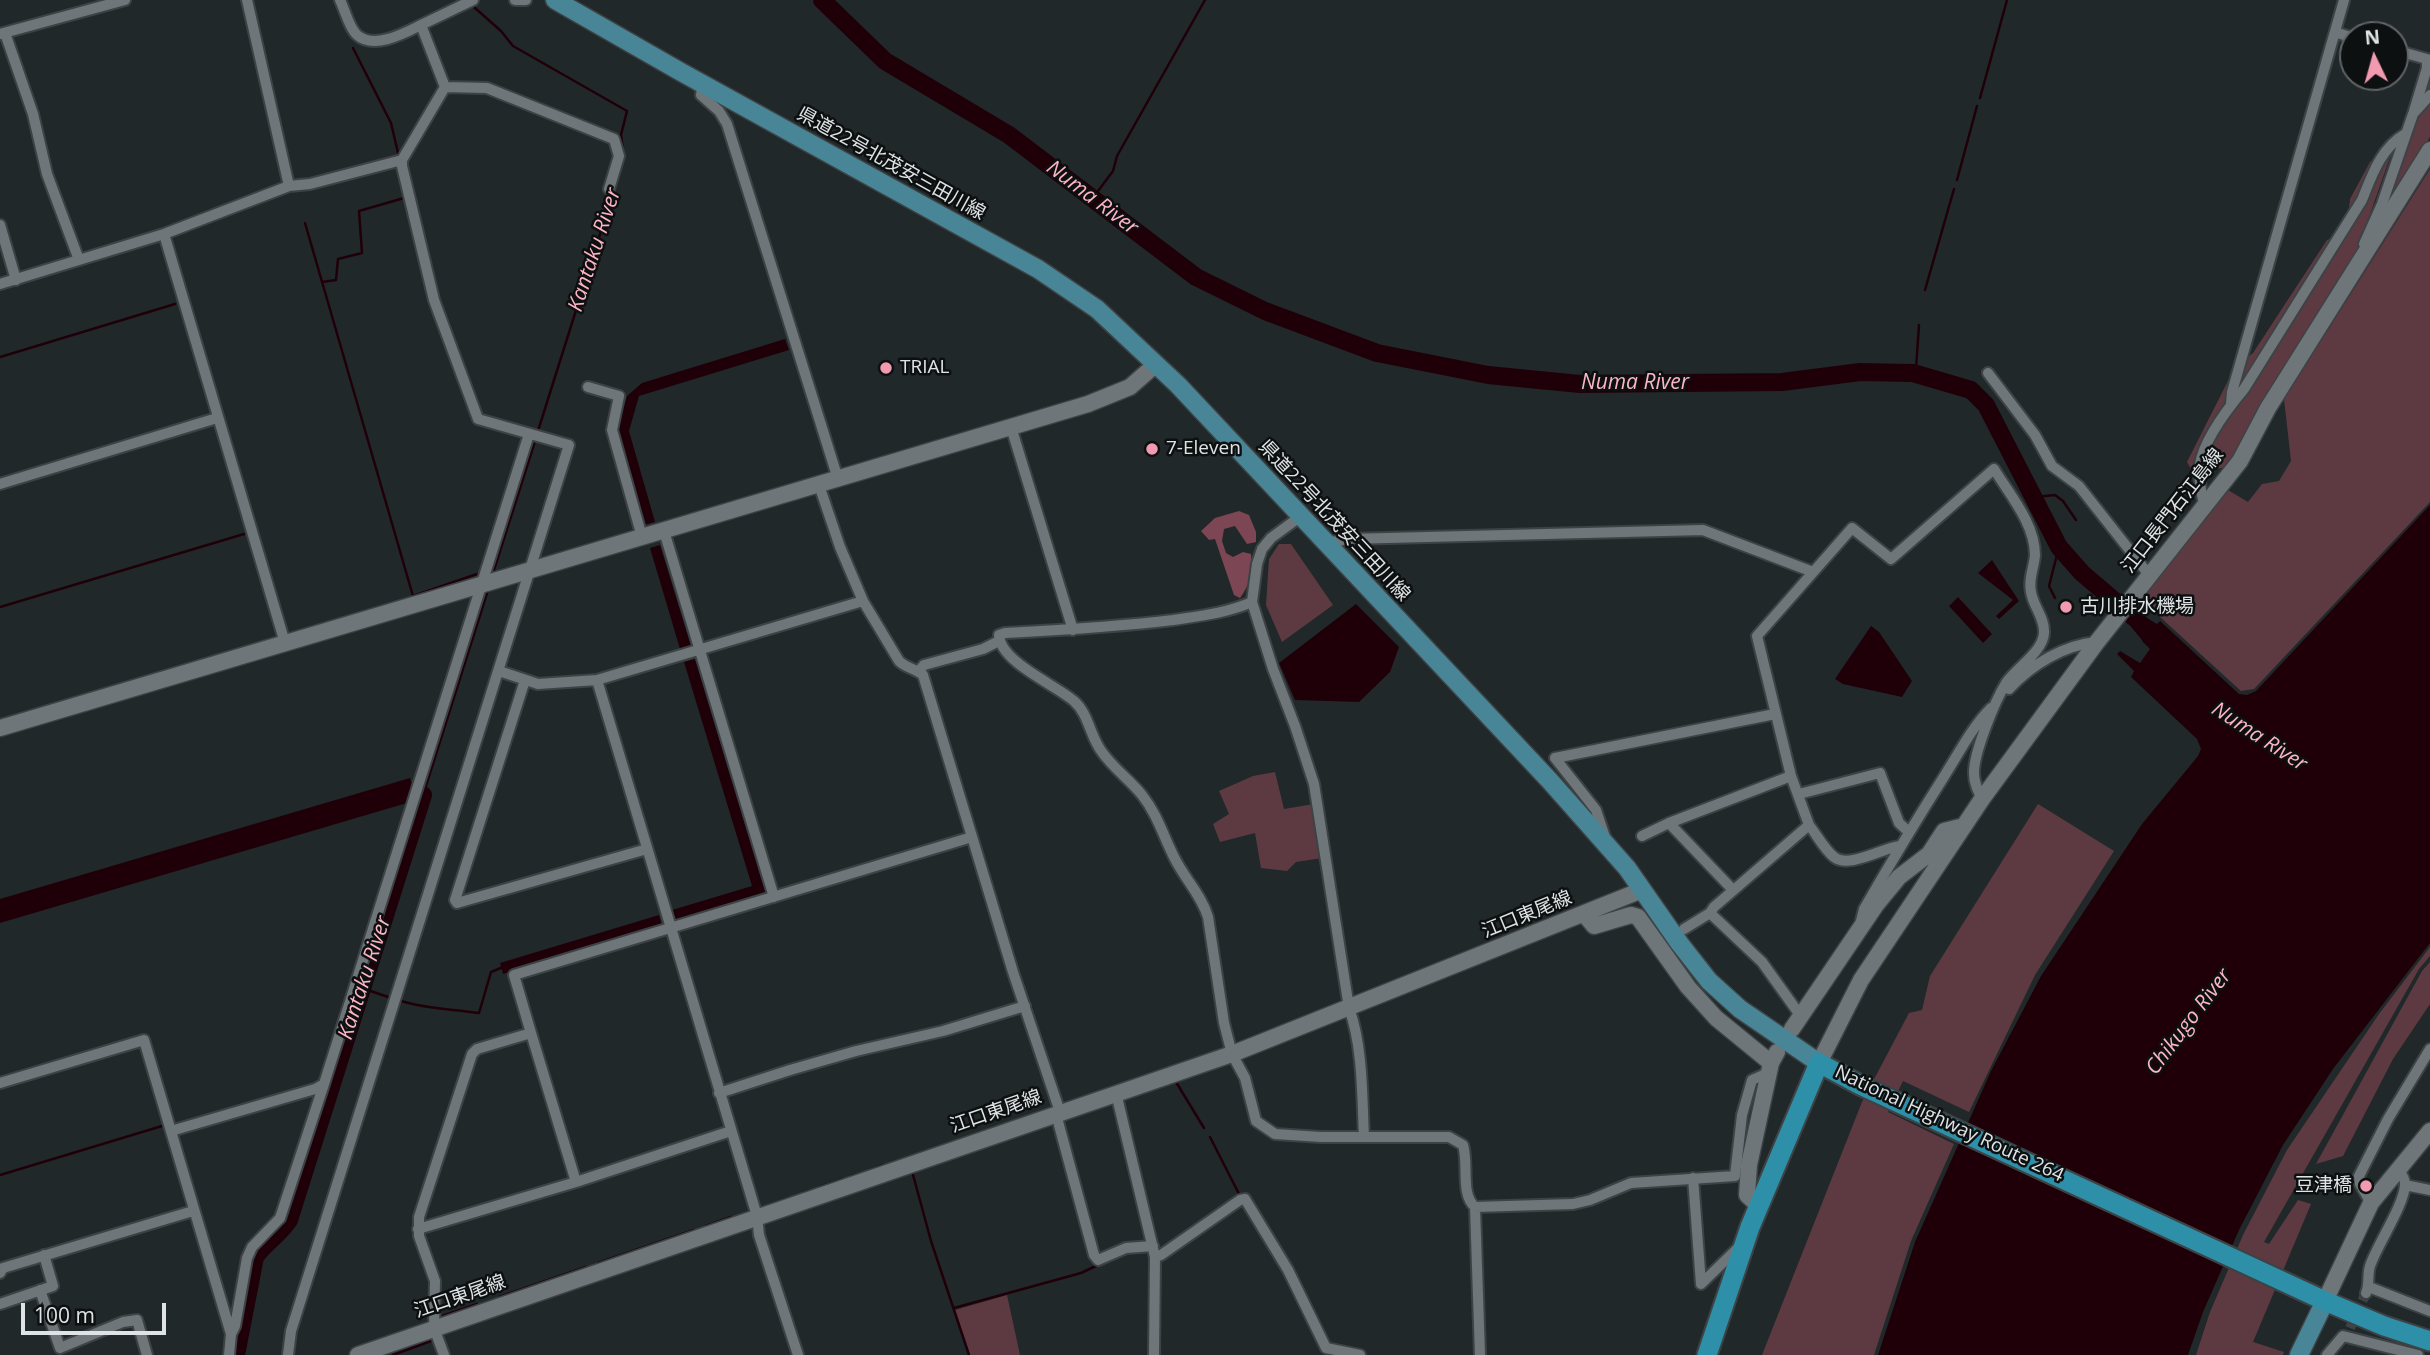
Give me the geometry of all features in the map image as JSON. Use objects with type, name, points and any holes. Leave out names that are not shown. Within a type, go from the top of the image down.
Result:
[{"type":"highway","name":"National Highway Route 264","points":[[1707,1355],[1745,1241],[1819,1063],[1860,1085],[2384,1326],[2420,1347]]},
{"type":"main road","name":"県道22号北茂安三田川線","points":[[555,0],[1038,269],[1097,309],[1178,385],[1550,781],[1608,846],[1709,981],[1740,1009],[1819,1063]]},
{"type":"main road","name":"江口長門石江島線","points":[[1819,1063],[1861,980],[1982,799],[2097,642],[2239,461],[2269,408],[2430,150]]},
{"type":"main road","points":[[0,728],[1088,404],[1130,387],[1155,365]]},
{"type":"main road","points":[[1792,1029],[1899,877],[1929,854],[1944,831],[1964,826]]},
{"type":"main road","name":"江口東尾線","points":[[358,1355],[1231,1054],[1642,890]]},
{"type":"main road","points":[[1584,914],[1594,926],[1634,915],[1662,944],[1688,987],[1716,1018],[1773,1062],[1749,1165],[1747,1195],[1759,1206]]},
{"type":"main road","points":[[2299,1355],[2371,1203],[2430,1131]]},
{"type":"street","points":[[79,260],[47,174],[43,147],[33,114],[2,34],[125,0]]},
{"type":"street","points":[[247,0],[289,186]]},
{"type":"street","points":[[340,0],[356,34],[361,38],[379,41],[391,39],[421,26],[471,1]]},
{"type":"street","points":[[515,0],[526,0]]},
{"type":"street","points":[[2231,404],[2232,391],[2344,0]]},
{"type":"street","points":[[421,26],[445,88]]},
{"type":"street","points":[[2334,32],[2339,34]]},
{"type":"street","points":[[2360,263],[2362,250],[2382,204],[2429,60],[2409,54]]},
{"type":"street","points":[[703,84],[701,95],[719,111],[727,124],[838,479]]},
{"type":"street","points":[[288,1355],[295,1318],[569,445],[478,419],[434,300],[402,160],[445,88]]},
{"type":"street","points":[[445,88],[487,88],[614,139],[619,156],[609,189]]},
{"type":"street","points":[[2413,114],[2430,94]]},
{"type":"street","points":[[2205,507],[2200,462],[2206,448],[2231,404],[2244,389],[2362,200],[2376,166],[2391,142],[2405,134]]},
{"type":"street","points":[[0,284],[164,234],[289,186],[310,184],[402,160]]},
{"type":"street","points":[[0,225],[16,280]]},
{"type":"street","points":[[164,234],[285,643]]},
{"type":"street","points":[[1988,373],[2035,435],[2052,466],[2079,486],[2150,576]]},
{"type":"street","points":[[589,387],[619,396],[612,430],[642,537]]},
{"type":"street","points":[[0,484],[217,418]]},
{"type":"street","points":[[1011,427],[1073,630]]},
{"type":"street","points":[[229,1355],[247,1258],[253,1247],[280,1218],[481,584],[534,436]]},
{"type":"street","points":[[1900,846],[1844,861],[1835,858],[1809,825],[1791,776],[1757,636],[1852,528],[1891,559],[1994,469],[2029,527],[2034,541],[2035,557],[2030,588],[2043,622],[2044,634],[2040,644],[2006,683],[1996,704],[1975,761],[1976,787],[1982,799]]},
{"type":"street","points":[[818,485],[863,601],[899,661],[905,667],[923,675],[1058,1113],[1094,1255],[1098,1259],[1126,1248],[1161,1255],[1245,1199],[1288,1270],[1326,1348],[1360,1355]]},
{"type":"street","points":[[1301,516],[1271,538],[1262,549],[1256,564],[1252,602],[1314,784],[1349,1008],[1354,1020],[1364,1137]]},
{"type":"street","points":[[1326,543],[1348,539],[1703,530],[1813,572]]},
{"type":"street","points":[[664,531],[774,897]]},
{"type":"street","points":[[499,671],[538,684],[597,680],[863,601]]},
{"type":"street","points":[[1252,602],[1240,608],[1198,616],[1073,630],[1005,633],[999,635],[999,641],[1014,660],[1075,702],[1103,754],[1141,794],[1159,819],[1174,858],[1203,901],[1231,1054],[1245,1078],[1256,1121],[1263,1128],[1275,1133],[1321,1137],[1449,1138],[1463,1145],[1468,1194],[1475,1207],[1480,1355]]},
{"type":"street","points":[[919,671],[924,665],[983,649],[999,641]]},
{"type":"street","points":[[1858,932],[1864,909],[1900,846],[1983,716],[2016,681],[2057,653],[2081,644],[2097,642]]},
{"type":"street","points":[[525,680],[455,900],[457,903],[647,849]]},
{"type":"street","points":[[597,680],[757,1216],[759,1235],[798,1355]]},
{"type":"street","points":[[1608,846],[1596,810],[1555,758],[1775,714]]},
{"type":"street","points":[[1799,794],[1880,773],[1899,823],[1909,832]]},
{"type":"street","points":[[1642,836],[1791,776]]},
{"type":"street","points":[[1669,823],[1733,890]]},
{"type":"street","points":[[1684,929],[1710,913],[1714,906],[1809,825]]},
{"type":"street","points":[[576,1182],[514,975],[972,837]]},
{"type":"street","points":[[1710,913],[1762,962],[1800,1015]]},
{"type":"street","points":[[719,1093],[856,1051],[943,1031],[1025,1006]]},
{"type":"street","points":[[444,1355],[434,1328],[435,1281],[418,1229],[419,1217],[471,1054],[477,1049],[531,1033]]},
{"type":"street","points":[[0,1083],[144,1040],[231,1334]]},
{"type":"street","points":[[2371,1203],[2360,1184],[2359,1176],[2388,1119],[2430,1049]]},
{"type":"street","points":[[1475,1207],[1573,1203],[1590,1200],[1631,1183],[1735,1175],[1741,1115],[1752,1080],[1773,1062]]},
{"type":"street","points":[[170,1131],[315,1089],[324,1084]]},
{"type":"street","points":[[1116,1093],[1154,1252],[1154,1355]]},
{"type":"street","points":[[418,1229],[576,1182],[731,1131]]},
{"type":"street","points":[[2398,1169],[2405,1185],[2369,1269],[2367,1290],[2430,1311]]},
{"type":"street","points":[[1693,1178],[1701,1284],[1745,1241]]},
{"type":"street","points":[[2405,1185],[2430,1190]]},
{"type":"street","points":[[0,1273],[3,1268],[193,1211]]},
{"type":"street","points":[[0,1304],[53,1286],[44,1255]]},
{"type":"street","points":[[40,1290],[60,1348],[123,1322],[137,1320],[147,1355]]},
{"type":"street","points":[[2327,1355],[2346,1332],[2420,1347]]},
{"type":"shaded area","points":[[2430,82],[2430,137],[2380,218],[2412,134],[2424,93]]},
{"type":"shaded area","points":[[2394,146],[2352,265],[2226,467],[2194,474],[2187,462],[2234,369],[2253,353],[2327,240],[2346,234],[2350,199],[2370,162]]},
{"type":"shaded area","points":[[2430,169],[2430,502],[2254,689],[2241,691],[2160,617],[2144,594],[2228,490],[2248,502],[2262,484],[2279,481],[2291,461],[2284,399]]},
{"type":"shaded area","points":[[1239,511],[1249,515],[1256,532],[1256,542],[1247,544],[1235,526],[1224,529],[1222,541],[1226,553],[1233,557],[1243,552],[1251,554],[1250,577],[1240,598],[1234,595],[1215,539],[1209,540],[1201,531],[1215,518]]},
{"type":"shaded area","points":[[1279,544],[1291,544],[1333,605],[1282,642],[1266,605],[1269,559]]},
{"type":"shaded area","points":[[1275,772],[1284,809],[1314,804],[1322,858],[1296,862],[1287,871],[1261,868],[1255,833],[1220,842],[1213,824],[1229,814],[1219,791],[1253,776]]},
{"type":"shaded area","points":[[2038,804],[2114,851],[2035,975],[1969,1112],[1903,1081],[1888,1112],[1954,1144],[1911,1241],[1874,1355],[1762,1355],[1862,1102],[1909,1013],[1922,1010],[1930,976]]},
{"type":"shaded area","points":[[2430,947],[2430,956],[2419,969],[2264,1242],[2269,1244],[2298,1200],[2311,1204],[2253,1342],[2284,1352],[2283,1355],[2196,1355],[2210,1312],[2243,1235],[2287,1150],[2379,1014]]},
{"type":"shaded area","points":[[2430,962],[2430,1004],[2393,1059],[2343,1156],[2316,1164],[2422,971]]},
{"type":"shaded area","points":[[1007,1295],[1020,1355],[970,1355],[955,1310]]},
{"type":"water","points":[[785,339],[789,350],[639,396],[629,431],[655,522],[644,525],[617,431],[627,396],[642,383]]},
{"type":"water","name":"Chikugo River","points":[[2430,505],[2430,943],[2333,1069],[2283,1145],[2239,1230],[2203,1312],[2188,1355],[1878,1355],[1915,1242],[1991,1071],[2041,976],[2142,824],[2201,749],[2197,739],[2131,677],[2134,671],[2117,654],[2120,651],[2140,663],[2150,649],[2142,641],[2144,638],[2141,632],[2133,625],[2142,615],[2157,624],[2160,621],[2239,694],[2247,695],[2256,691]]},
{"type":"water","points":[[660,545],[691,646],[680,649],[650,548]]},
{"type":"water","points":[[1992,560],[2019,601],[1999,619],[1996,616],[2013,600],[1978,573]]},
{"type":"water","points":[[1958,597],[1992,634],[1983,643],[1949,606]]},
{"type":"water","points":[[1356,604],[1399,647],[1390,672],[1359,702],[1295,700],[1279,663]]},
{"type":"water","points":[[1871,626],[1879,632],[1912,681],[1902,697],[1843,684],[1835,679]]},
{"type":"water","points":[[695,659],[766,894],[676,921],[672,910],[752,886],[684,662]]},
{"type":"water","points":[[410,778],[413,787],[407,803],[0,923],[0,899]]},
{"type":"water","points":[[659,915],[662,926],[503,974],[500,963]]},
{"type":"waterway","name":"Numa River","points":[[822,0],[885,61],[1009,135],[1196,277],[1265,311],[1377,353],[1488,375],[1580,384],[1782,382],[1860,372],[1913,373],[1971,390],[1986,405],[2059,547],[2082,573],[2137,620],[2152,638]]},
{"type":"waterway","points":[[1092,199],[1113,171],[1117,156],[1205,0]]},
{"type":"waterway","points":[[1980,98],[2007,0]]},
{"type":"waterway","name":"Kantaku River","points":[[472,3],[513,46],[627,111],[621,135],[624,158],[537,434]]},
{"type":"waterway","points":[[353,48],[391,123],[398,153]]},
{"type":"waterway","points":[[1957,180],[1977,106]]},
{"type":"waterway","points":[[322,282],[336,280],[338,259],[362,253],[359,211],[404,198],[402,189]]},
{"type":"waterway","points":[[1925,290],[1954,189]]},
{"type":"waterway","points":[[305,223],[413,596],[477,574]]},
{"type":"waterway","points":[[0,357],[175,304]]},
{"type":"waterway","points":[[1913,373],[1916,369],[1919,325]]},
{"type":"waterway","name":"Kantaku River","points":[[493,573],[535,441]]},
{"type":"waterway","points":[[2035,497],[2055,495],[2063,501],[2076,520]]},
{"type":"waterway","points":[[0,607],[244,534]]},
{"type":"waterway","points":[[2055,598],[2049,586],[2059,547]]},
{"type":"waterway","name":"Kantaku River","points":[[423,795],[487,593]]},
{"type":"waterway","name":"Kantaku River","points":[[236,1355],[255,1257],[289,1220],[423,795]]},
{"type":"waterway","points":[[401,1001],[479,1013],[491,972],[503,967]]},
{"type":"waterway","points":[[362,988],[391,998]]},
{"type":"waterway","points":[[1176,1082],[1204,1128]]},
{"type":"waterway","points":[[0,1175],[162,1126]]},
{"type":"waterway","points":[[1210,1137],[1239,1194],[1225,1204]]},
{"type":"waterway","points":[[891,1163],[896,1161]]},
{"type":"waterway","points":[[868,1171],[883,1165]]},
{"type":"waterway","points":[[912,1171],[931,1241],[969,1355]]},
{"type":"waterway","points":[[851,1176],[859,1174]]},
{"type":"waterway","points":[[820,1187],[843,1179]]},
{"type":"waterway","points":[[803,1193],[809,1191]]},
{"type":"waterway","points":[[763,1207],[789,1198]]},
{"type":"waterway","points":[[706,1226],[731,1217]]},
{"type":"waterway","points":[[598,1263],[694,1230]]},
{"type":"waterway","points":[[954,1308],[1081,1273],[1098,1265]]},
{"type":"waterway","points":[[499,1297],[586,1267]]},
{"type":"waterway","points":[[442,1316],[477,1304]]},
{"type":"waterway","points":[[393,1355],[431,1341]]},
{"type":"tunnel","points":[[2350,1328],[2366,1293]]},
{"type":"place","name":"TRIAL","points":[[886,368]]},
{"type":"place","name":"7-Eleven","points":[[1152,449]]},
{"type":"place","name":"古川排水機場","points":[[2066,607]]},
{"type":"place","name":"豆津橋","points":[[2366,1186]]}]
